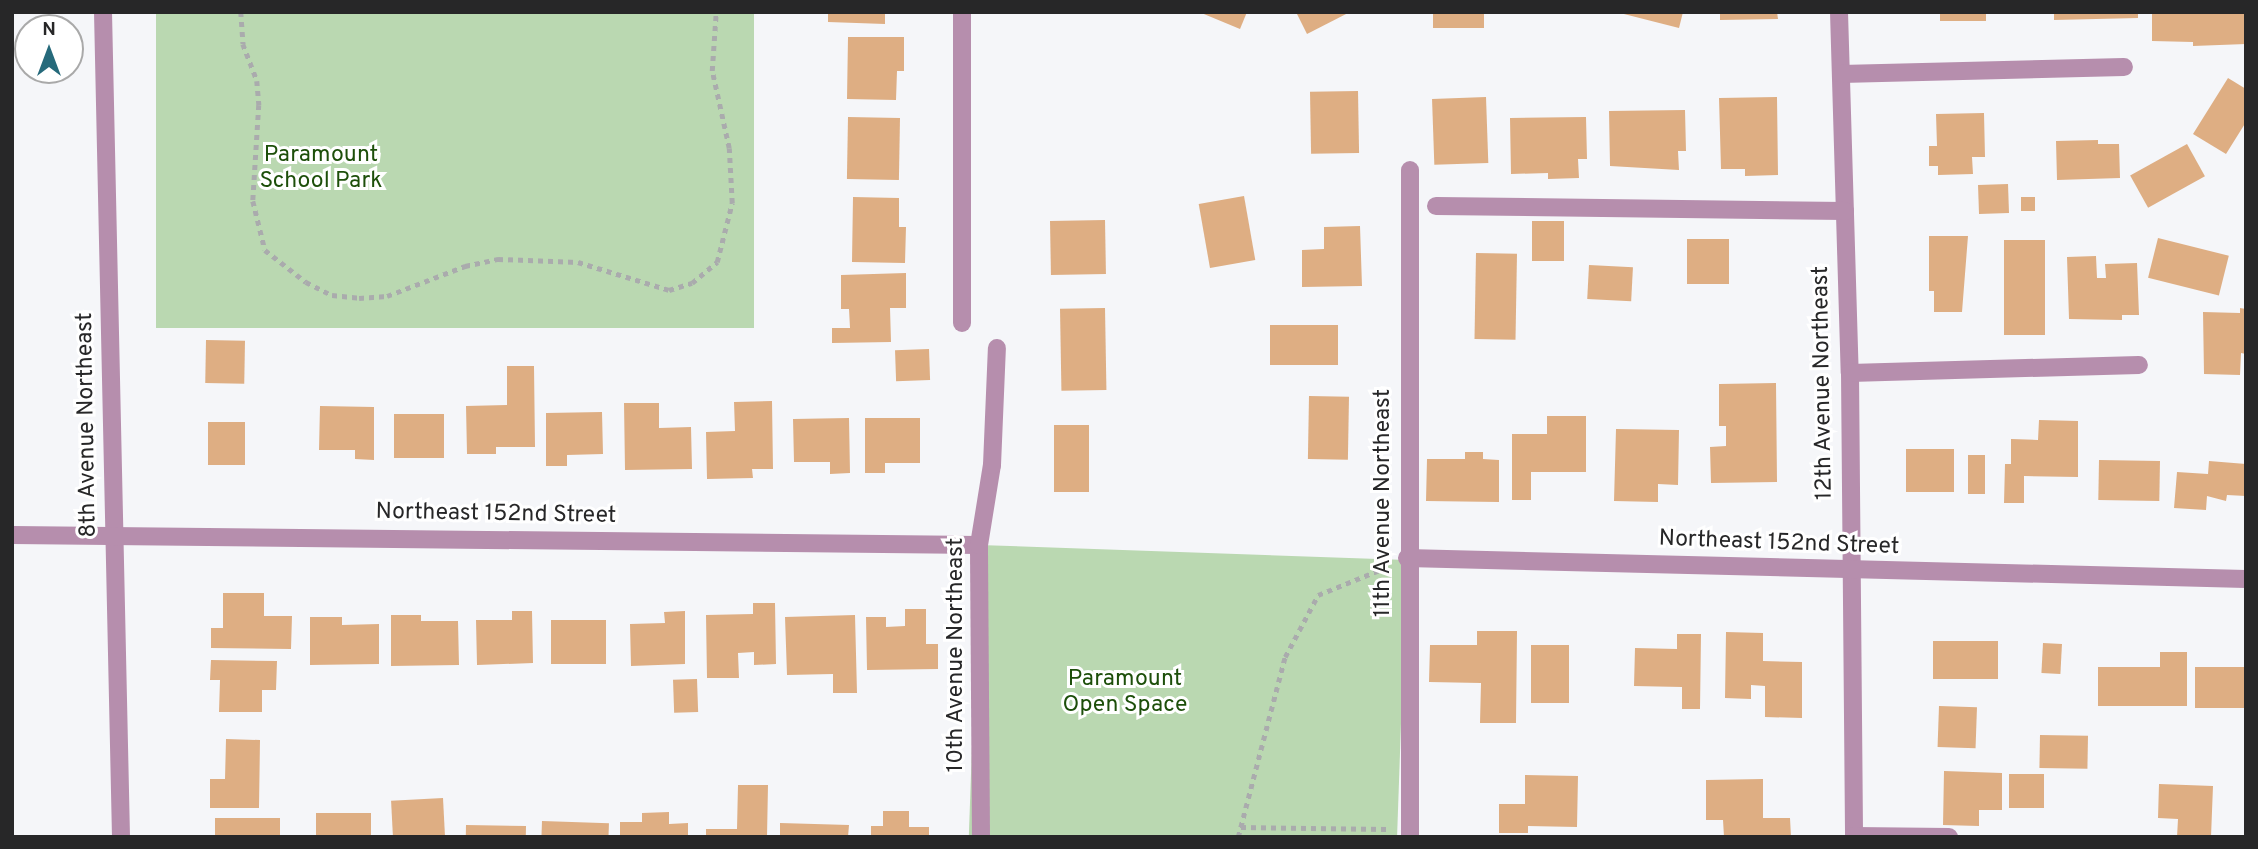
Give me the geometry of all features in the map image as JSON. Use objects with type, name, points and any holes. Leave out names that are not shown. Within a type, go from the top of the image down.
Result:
[{"type":"street","name":"8th Avenue Northeast","points":[[103,12],[121,837]]},
{"type":"street","points":[[962,12],[962,323]]},
{"type":"street","name":"12th Avenue Northeast","points":[[1839,12],[1850,373],[1854,836]]},
{"type":"street","points":[[1841,74],[2124,67]]},
{"type":"street","name":"11th Avenue Northeast","points":[[1410,170],[1407,558],[1410,833]]},
{"type":"street","points":[[1436,206],[1845,211]]},
{"type":"street","name":"10th Avenue Northeast","points":[[981,837],[979,545],[992,465],[997,348]]},
{"type":"street","points":[[1850,373],[2139,365]]},
{"type":"street","name":"Northeast 152nd Street","points":[[12,535],[979,545]]},
{"type":"street","name":"Northeast 152nd Street","points":[[1407,558],[2246,579]]},
{"type":"street","points":[[1854,836],[1949,837]]},
{"type":"path","points":[[241,12],[243,44],[257,81],[260,105],[253,201],[265,250],[281,267],[323,290],[359,298],[387,296],[465,266],[498,259],[578,262],[669,289],[692,283],[717,262],[732,203],[729,148],[712,71],[716,12]]},
{"type":"path","points":[[1238,837],[1285,657],[1318,595],[1407,558]]},
{"type":"path","points":[[1241,827],[1410,833]]},
{"type":"green space","name":"Paramount School Park","points":[[156,12],[754,12],[754,328],[156,328]]},
{"type":"green space","name":"Paramount Open Space","points":[[979,545],[1407,560],[1397,837],[969,837]]},
{"type":"building","points":[[828,12],[885,12],[885,24],[828,22]]},
{"type":"building","points":[[1199,12],[1247,12],[1240,29]]},
{"type":"building","points":[[1296,12],[1350,12],[1307,34]]},
{"type":"building","points":[[1433,12],[1484,12],[1484,28],[1433,28]]},
{"type":"building","points":[[1616,12],[1683,12],[1679,28]]},
{"type":"building","points":[[1720,12],[1777,12],[1778,19],[1720,20]]},
{"type":"building","points":[[1940,12],[1986,12],[1986,21],[1940,21]]},
{"type":"building","points":[[2054,12],[2138,12],[2138,18],[2054,20]]},
{"type":"building","points":[[2152,12],[2246,12],[2246,44],[2193,46],[2193,42],[2152,41]]},
{"type":"building","points":[[848,37],[904,37],[904,71],[897,71],[896,100],[847,99]]},
{"type":"building","points":[[2228,78],[2246,89],[2246,122],[2226,154],[2193,134]]},
{"type":"building","points":[[1358,91],[1359,153],[1311,154],[1310,92]]},
{"type":"building","points":[[1486,97],[1488,163],[1434,165],[1432,99]]},
{"type":"building","points":[[1777,97],[1778,175],[1745,176],[1745,169],[1721,169],[1719,98]]},
{"type":"building","points":[[1685,110],[1686,151],[1678,151],[1679,170],[1610,166],[1609,111]]},
{"type":"building","points":[[1984,113],[1985,157],[1972,157],[1973,174],[1938,175],[1938,166],[1929,166],[1929,146],[1937,146],[1936,114]]},
{"type":"building","points":[[848,117],[900,118],[899,180],[847,179]]},
{"type":"building","points":[[1586,117],[1587,159],[1578,159],[1579,178],[1548,179],[1548,173],[1511,174],[1510,118]]},
{"type":"building","points":[[2098,140],[2098,144],[2119,144],[2120,178],[2057,180],[2056,141]]},
{"type":"building","points":[[2187,144],[2205,176],[2148,208],[2130,176]]},
{"type":"building","points":[[2008,184],[2009,213],[1979,214],[1978,185]]},
{"type":"building","points":[[1244,196],[1255,260],[1210,268],[1199,204]]},
{"type":"building","points":[[853,197],[899,198],[899,227],[906,227],[905,263],[852,262]]},
{"type":"building","points":[[2021,197],[2035,197],[2035,211],[2021,211]]},
{"type":"building","points":[[1105,220],[1106,274],[1051,275],[1050,221]]},
{"type":"building","points":[[1532,221],[1564,221],[1564,261],[1532,261]]},
{"type":"building","points":[[1360,226],[1362,286],[1302,287],[1302,250],[1324,249],[1324,227]]},
{"type":"building","points":[[1929,236],[1968,236],[1962,312],[1934,312],[1934,291],[1929,291]]},
{"type":"building","points":[[2158,238],[2229,256],[2219,295],[2148,278]]},
{"type":"building","points":[[1687,239],[1729,239],[1729,284],[1687,284]]},
{"type":"building","points":[[2004,240],[2045,240],[2045,335],[2004,335]]},
{"type":"building","points":[[1476,253],[1517,254],[1515,340],[1474,339]]},
{"type":"building","points":[[2096,256],[2097,278],[2106,278],[2105,264],[2137,263],[2139,315],[2122,315],[2122,320],[2069,319],[2067,257]]},
{"type":"building","points":[[1589,265],[1633,267],[1631,301],[1587,299]]},
{"type":"building","points":[[906,273],[906,308],[890,308],[891,342],[832,343],[832,328],[850,328],[849,309],[841,309],[841,275]]},
{"type":"building","points":[[1105,308],[1106,390],[1061,391],[1060,309]]},
{"type":"building","points":[[2240,308],[2246,309],[2246,354],[2241,353],[2240,375],[2204,374],[2203,312],[2240,313]]},
{"type":"building","points":[[1270,325],[1338,325],[1338,365],[1270,365]]},
{"type":"building","points":[[206,340],[245,341],[244,384],[205,383]]},
{"type":"building","points":[[929,349],[930,380],[896,381],[895,350]]},
{"type":"building","points":[[507,366],[534,366],[535,447],[496,447],[496,454],[467,454],[466,406],[507,405]]},
{"type":"building","points":[[1776,383],[1777,482],[1711,483],[1710,447],[1726,446],[1726,426],[1719,426],[1719,384]]},
{"type":"building","points":[[1309,396],[1349,397],[1348,460],[1308,459]]},
{"type":"building","points":[[772,401],[773,469],[752,469],[753,478],[707,479],[706,432],[735,431],[734,402]]},
{"type":"building","points":[[624,403],[659,403],[659,428],[691,427],[692,469],[625,470]]},
{"type":"building","points":[[320,406],[374,407],[374,460],[355,459],[355,450],[319,450]]},
{"type":"building","points":[[602,412],[603,454],[567,455],[567,466],[546,466],[546,413]]},
{"type":"building","points":[[394,414],[444,414],[444,458],[394,458]]},
{"type":"building","points":[[1547,416],[1586,416],[1586,472],[1531,472],[1531,500],[1512,500],[1512,434],[1547,434]]},
{"type":"building","points":[[849,418],[850,473],[830,474],[830,462],[794,462],[793,419]]},
{"type":"building","points":[[865,418],[920,418],[920,463],[885,463],[885,473],[865,473]]},
{"type":"building","points":[[2039,420],[2078,421],[2078,477],[2024,476],[2024,503],[2004,503],[2005,464],[2011,464],[2011,439],[2038,440]]},
{"type":"building","points":[[208,422],[245,422],[245,465],[208,465]]},
{"type":"building","points":[[1054,425],[1089,425],[1089,492],[1054,492]]},
{"type":"building","points":[[1616,429],[1679,430],[1678,485],[1658,484],[1658,502],[1614,501]]},
{"type":"building","points":[[1906,449],[1954,449],[1954,492],[1906,492]]},
{"type":"building","points":[[1465,452],[1483,452],[1483,459],[1499,460],[1499,502],[1426,501],[1427,459],[1465,459]]},
{"type":"building","points":[[1968,455],[1985,455],[1985,494],[1968,494]]},
{"type":"building","points":[[2099,460],[2160,461],[2159,501],[2098,500]]},
{"type":"building","points":[[2209,461],[2246,464],[2246,496],[2227,495],[2226,501],[2207,496],[2206,510],[2174,508],[2177,472],[2208,474]]},
{"type":"building","points":[[223,593],[264,593],[264,616],[292,616],[291,649],[211,648],[211,628],[223,628]]},
{"type":"building","points":[[753,603],[775,603],[776,664],[754,665],[754,652],[738,653],[739,678],[707,678],[706,615],[753,614]]},
{"type":"building","points":[[905,609],[926,609],[926,644],[938,644],[938,669],[867,670],[866,617],[886,617],[886,627],[905,626]]},
{"type":"building","points":[[512,611],[532,611],[533,663],[477,665],[476,620],[512,620]]},
{"type":"building","points":[[685,611],[685,664],[631,666],[630,624],[665,623],[664,612]]},
{"type":"building","points":[[391,615],[421,615],[421,621],[458,621],[459,665],[391,666]]},
{"type":"building","points":[[855,615],[857,693],[833,693],[833,674],[787,675],[785,617]]},
{"type":"building","points":[[310,617],[342,617],[342,625],[379,624],[379,664],[310,665]]},
{"type":"building","points":[[551,620],[606,620],[606,664],[551,664]]},
{"type":"building","points":[[1477,631],[1517,631],[1516,723],[1480,723],[1481,683],[1429,682],[1430,645],[1477,645]]},
{"type":"building","points":[[1726,632],[1763,633],[1763,661],[1802,662],[1802,718],[1765,717],[1765,686],[1751,685],[1751,699],[1725,698]]},
{"type":"building","points":[[1677,634],[1701,634],[1700,709],[1682,709],[1682,687],[1634,686],[1635,648],[1677,649]]},
{"type":"building","points":[[1933,641],[1998,641],[1998,679],[1933,679]]},
{"type":"building","points":[[2043,643],[2062,644],[2060,674],[2041,673]]},
{"type":"building","points":[[1531,645],[1569,645],[1569,703],[1531,703]]},
{"type":"building","points":[[2160,652],[2187,652],[2187,706],[2098,706],[2098,667],[2160,667]]},
{"type":"building","points":[[211,660],[277,661],[276,690],[262,690],[262,712],[219,712],[220,680],[210,680]]},
{"type":"building","points":[[2195,667],[2246,667],[2246,708],[2195,708]]},
{"type":"building","points":[[697,679],[698,712],[674,713],[673,680]]},
{"type":"building","points":[[1939,706],[1977,707],[1976,748],[1938,747]]},
{"type":"building","points":[[2040,735],[2088,736],[2087,769],[2039,768]]},
{"type":"building","points":[[226,739],[260,740],[259,808],[210,808],[210,779],[225,779]]},
{"type":"building","points":[[1944,771],[2002,773],[2002,810],[1979,810],[1979,826],[1943,825]]},
{"type":"building","points":[[2009,774],[2044,774],[2044,808],[2009,808]]},
{"type":"building","points":[[1525,775],[1578,776],[1577,827],[1528,826],[1528,833],[1499,833],[1499,804],[1525,804]]},
{"type":"building","points":[[1763,779],[1763,818],[1790,818],[1791,837],[1724,837],[1723,820],[1706,820],[1706,780]]},
{"type":"building","points":[[2159,784],[2213,786],[2211,837],[2177,837],[2178,819],[2158,818]]},
{"type":"building","points":[[738,785],[768,785],[767,837],[706,837],[706,829],[737,829]]},
{"type":"building","points":[[443,798],[445,837],[393,837],[391,801]]},
{"type":"building","points":[[883,811],[909,811],[909,827],[929,827],[929,837],[871,837],[871,826],[883,826]]},
{"type":"building","points":[[669,812],[669,824],[688,823],[688,837],[620,837],[620,822],[642,822],[642,813]]},
{"type":"building","points":[[316,813],[371,813],[371,837],[316,837]]},
{"type":"building","points":[[215,818],[280,818],[280,837],[215,837]]},
{"type":"building","points":[[542,821],[609,823],[608,837],[541,837]]},
{"type":"building","points":[[780,823],[849,825],[848,837],[780,837]]},
{"type":"building","points":[[466,825],[526,826],[526,837],[466,837]]}]
